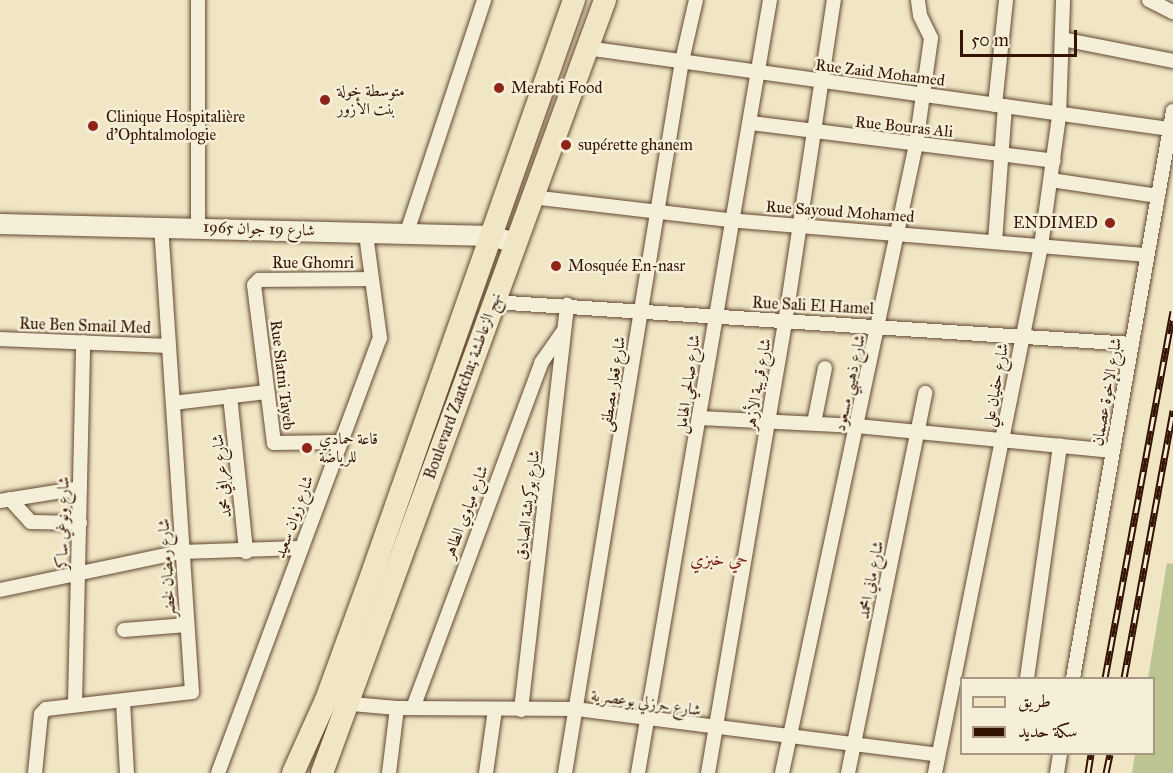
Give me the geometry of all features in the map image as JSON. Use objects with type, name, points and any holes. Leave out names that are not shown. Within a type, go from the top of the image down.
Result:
[{"type":"main road","name":"Boulevard Zaatcha; نهج الزعاطشة","points":[[322,773],[337,703],[491,236],[574,0]]},
{"type":"main road","name":"Boulevard Zaatcha; نهج الزعاطشة","points":[[293,773],[337,703],[516,243],[605,0]]},
{"type":"street","points":[[198,0],[198,227]]},
{"type":"street","points":[[406,235],[484,0]]},
{"type":"street","name":"شارع قعار مصطفى","points":[[565,773],[682,61],[696,0]]},
{"type":"street","name":"شارع صالحي الهامل","points":[[638,773],[700,418],[729,220],[751,123],[770,0]]},
{"type":"street","name":"شارع قريبة الأزهر","points":[[708,773],[785,323],[834,0]]},
{"type":"street","name":"شارع ذهيبي مسعود","points":[[782,773],[916,144],[931,38],[918,0]]},
{"type":"street","points":[[995,242],[1003,155],[1000,106],[1006,0]]},
{"type":"street","name":"شارع حفيان علي","points":[[961,677],[1022,338],[1041,246],[1054,161],[1059,116],[1064,0]]},
{"type":"street","points":[[1149,0],[1173,12]]},
{"type":"street","points":[[1062,39],[1173,61]]},
{"type":"street","name":"Rue Zaid Mohamed","points":[[586,48],[759,72],[820,84],[924,94],[1059,116],[1170,129]]},
{"type":"street","name":"شارع الإخوة عصمان","points":[[1073,677],[1173,111]]},
{"type":"street","name":"Rue Bouras Ali","points":[[751,123],[815,134],[1054,161]]},
{"type":"street","points":[[1051,180],[1158,195]]},
{"type":"street","name":"Rue Sayoud Mohamed","points":[[532,197],[729,220],[899,232],[1147,255]]},
{"type":"street","name":"شارع 19 جوان 1965","points":[[0,224],[198,227],[366,234],[491,236],[516,243]]},
{"type":"street","name":"شارع رمضان لخضر","points":[[35,773],[41,714],[52,706],[123,702],[190,694],[188,625],[181,552],[161,228]]},
{"type":"street","name":"شارع زوان سعيد","points":[[218,773],[380,338],[366,234]]},
{"type":"street","name":"Rue Ghomri","points":[[255,282],[371,279]]},
{"type":"street","name":"Rue Slatni Tayeb","points":[[255,282],[266,392],[276,445],[340,442]]},
{"type":"street","name":"Rue Sali El Hamel","points":[[493,302],[567,305],[785,323],[879,326],[1022,338],[1132,344]]},
{"type":"street","name":"شارع بوكريشة الصادق","points":[[521,710],[554,439],[562,333],[567,305]]},
{"type":"street","name":"شارع مياوي الطاهر","points":[[413,708],[541,363],[562,333]]},
{"type":"street","name":"Rue Ben Smail Med","points":[[0,339],[168,346]]},
{"type":"street","name":"شارع ونوغي ساكر","points":[[75,704],[83,342]]},
{"type":"street","points":[[814,423],[825,368]]},
{"type":"street","points":[[173,403],[266,392]]},
{"type":"street","name":"شارع ماني امحمد","points":[[848,773],[925,393]]},
{"type":"street","name":"شارع عرافي محمد","points":[[230,396],[246,552]]},
{"type":"street","points":[[700,418],[857,426],[1004,438],[1113,451]]},
{"type":"street","points":[[1027,677],[1060,445]]},
{"type":"street","points":[[5,500],[80,488]]},
{"type":"street","points":[[5,500],[31,522],[80,523]]},
{"type":"street","points":[[0,590],[181,552],[246,552],[300,548]]},
{"type":"street","points":[[124,630],[188,625]]},
{"type":"street","name":"شارع حفيان علي","points":[[935,773],[938,755],[955,711],[960,683]]},
{"type":"street","points":[[123,702],[127,773]]},
{"type":"street","name":"شارع حرزلي بوعصرية","points":[[337,703],[397,708],[576,709],[715,730],[938,755]]},
{"type":"street","points":[[393,773],[397,708]]},
{"type":"street","points":[[486,773],[495,710]]},
{"type":"street","points":[[1057,773],[1060,755]]},
{"type":"green space","points":[[1167,563],[1173,564],[1173,773],[1132,773],[1135,755],[1155,755],[1155,677],[1148,677]]},
{"type":"railway","points":[[1105,677],[1173,311]]},
{"type":"railway","points":[[1124,677],[1173,410]]},
{"type":"railway","points":[[1088,773],[1091,755]]},
{"type":"railway","points":[[1106,773],[1110,755]]},
{"type":"place","name":"Merabti Food","points":[[499,88]]},
{"type":"place","name":"متوسطة خولة بنت الأزور","points":[[325,100]]},
{"type":"place","name":"Clinique Hospitalière d'Ophtalmologie","points":[[93,126]]},
{"type":"place","name":"supérette ghanem","points":[[566,145]]},
{"type":"place","name":"ENDIMED","points":[[1110,223]]},
{"type":"place","name":"Mosquée En-nasr","points":[[556,266]]},
{"type":"place","name":"قاعة حمادي للرياضة","points":[[307,448]]},
{"type":"district","name":"حي خبزي","points":[[719,559]]}]
